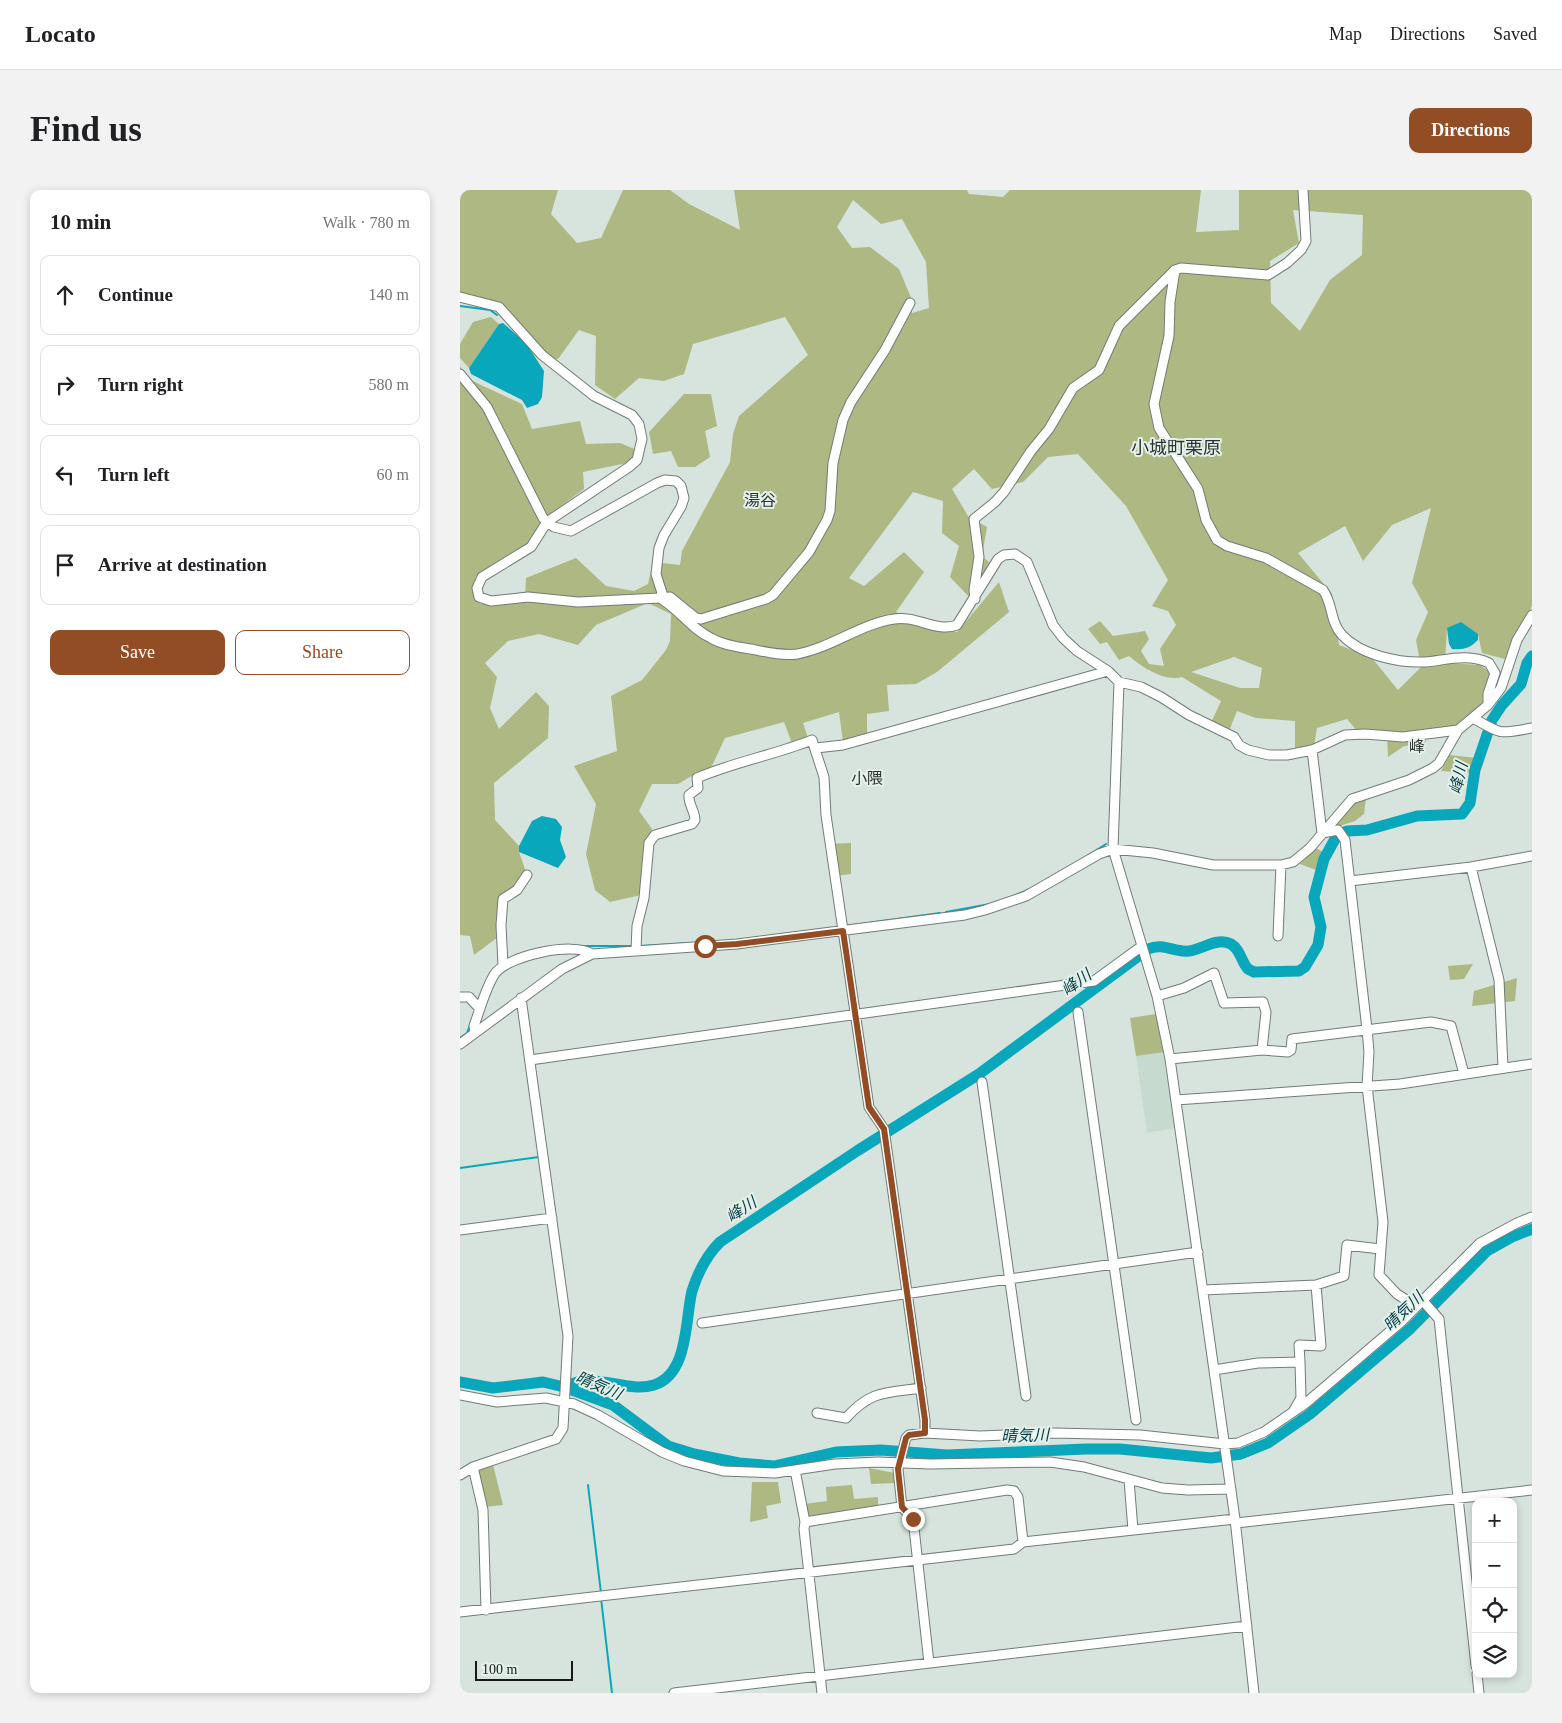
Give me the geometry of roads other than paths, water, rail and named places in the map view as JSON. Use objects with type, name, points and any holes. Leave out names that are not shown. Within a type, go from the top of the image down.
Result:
[{"type":"street","points":[[975,599],[974,590],[979,557],[974,519],[1004,492],[1049,429],[1073,388],[1099,370],[1119,326],[1175,270],[1181,268],[1268,275],[1295,257],[1306,241],[1302,190]]},
{"type":"street","points":[[1175,270],[1170,302],[1169,336],[1155,391],[1154,414],[1164,437],[1198,489],[1206,520],[1214,536],[1222,544],[1266,558],[1322,590],[1328,597],[1334,621],[1341,634],[1361,648],[1391,658],[1412,662],[1473,658],[1489,663],[1495,673],[1488,694],[1488,705]]},
{"type":"street","points":[[460,297],[499,307],[542,355],[594,396],[632,415],[639,424],[642,439],[637,460],[547,522],[532,547],[482,576],[477,588],[479,596],[491,601],[541,597],[578,602],[670,597],[696,618],[701,619],[756,602],[772,595],[809,552],[830,511],[833,463],[843,420],[851,402],[885,350],[910,303]]},
{"type":"street","points":[[460,374],[487,407],[547,522],[554,527],[572,531],[665,480],[676,481],[681,486],[684,498],[681,507],[664,535],[660,548],[656,574],[662,593],[660,598]]},
{"type":"street","points":[[660,598],[671,604],[695,628],[710,638],[730,645],[787,654],[804,652],[893,619],[914,619],[950,628],[963,620],[998,559],[1010,554],[1022,557],[1033,573],[1053,625],[1063,638],[1077,650],[1108,671],[1118,682],[1141,687],[1161,697],[1189,715],[1234,737],[1239,745],[1248,750],[1279,755],[1312,750],[1350,734],[1403,737],[1458,730]]},
{"type":"street","points":[[460,1044],[562,969],[592,954],[737,944],[964,915],[992,908],[1026,896],[1099,854],[1113,849],[1152,853],[1213,865],[1281,865],[1301,857],[1347,803],[1358,795],[1409,780],[1433,768],[1439,762],[1458,730],[1488,705],[1501,688],[1517,640],[1532,614]]},
{"type":"street","points":[[816,748],[843,745],[1108,671]]},
{"type":"street","points":[[1118,682],[1113,849],[1157,996],[1170,1058],[1228,1464],[1254,1693]]},
{"type":"street","points":[[1473,718],[1495,732],[1502,733],[1532,728]]},
{"type":"street","points":[[636,950],[637,926],[644,898],[649,843],[655,835],[692,824],[695,820],[695,813],[688,801],[689,795],[698,788],[697,778],[784,751],[812,740],[824,777],[826,815],[869,1107],[884,1129],[886,1141],[921,1388],[925,1433]]},
{"type":"street","points":[[1312,750],[1322,833]]},
{"type":"street","points":[[1322,833],[1341,833],[1350,881],[1368,1030],[1367,1086],[1383,1222],[1379,1275],[1384,1282],[1421,1304],[1437,1317],[1472,1633]]},
{"type":"street","points":[[1350,881],[1470,867],[1532,856]]},
{"type":"street","points":[[1278,936],[1281,865]]},
{"type":"street","points":[[1470,867],[1499,980],[1503,1067]]},
{"type":"street","points":[[503,964],[501,925],[503,899],[517,890],[527,875]]},
{"type":"street","points":[[530,1060],[1094,981],[1142,946]]},
{"type":"street","points":[[475,1032],[474,1026],[494,974],[503,964],[558,949],[578,949],[592,954]]},
{"type":"street","points":[[1157,996],[1184,988],[1214,973],[1224,1004],[1263,1002],[1266,1012],[1262,1050]]},
{"type":"street","points":[[460,997],[469,997],[480,1009]]},
{"type":"street","points":[[460,1475],[473,1467],[556,1439],[563,1428],[568,1336],[521,998]]},
{"type":"street","points":[[1078,1012],[1136,1420]]},
{"type":"street","points":[[1170,1058],[1262,1050],[1288,1052],[1291,1050],[1292,1039],[1431,1022],[1451,1026],[1464,1074]]},
{"type":"street","points":[[1176,1100],[1400,1084],[1532,1064]]},
{"type":"street","points":[[982,1082],[1026,1396]]},
{"type":"street","points":[[929,1663],[913,1519],[902,1507],[898,1469],[906,1438],[909,1435],[925,1433],[980,1436],[1055,1433],[1140,1435],[1225,1444],[1238,1443],[1257,1435],[1293,1413],[1344,1372],[1421,1304],[1480,1243],[1532,1217]]},
{"type":"street","points":[[460,1230],[552,1218]]},
{"type":"street","points":[[1203,1290],[1316,1285],[1344,1276],[1347,1245],[1380,1248]]},
{"type":"street","points":[[702,1323],[907,1292],[1198,1252]]},
{"type":"street","points":[[1293,1413],[1301,1398],[1299,1345],[1321,1346],[1316,1285]]},
{"type":"street","points":[[1214,1370],[1258,1363],[1300,1362]]},
{"type":"street","points":[[817,1413],[846,1418],[859,1403],[872,1395],[921,1388]]},
{"type":"street","points":[[460,1395],[498,1402],[528,1398],[564,1400],[598,1415],[662,1452],[704,1467],[756,1474],[835,1464],[901,1460],[1068,1464],[1162,1488],[1188,1490],[1231,1489]]},
{"type":"street","points":[[473,1467],[483,1510],[486,1610]]},
{"type":"street","points":[[795,1470],[805,1522],[808,1573],[822,1693]]},
{"type":"street","points":[[1129,1480],[1133,1530]]},
{"type":"street","points":[[460,1612],[1014,1549],[1023,1542],[1532,1490]]},
{"type":"street","points":[[805,1522],[1014,1491],[1018,1497],[1023,1542]]},
{"type":"street","points":[[674,1693],[1247,1626]]},
{"type":"street","points":[[1477,1678],[1479,1693]]},
{"type":"water","points":[[503,323],[526,343],[544,371],[542,397],[538,404],[527,408],[522,400],[471,374],[469,368],[499,324]]},
{"type":"water","points":[[1461,622],[1478,634],[1478,640],[1466,648],[1452,649],[1449,644],[1447,628]]},
{"type":"water","points":[[542,816],[556,819],[562,827],[560,840],[566,857],[558,868],[519,852],[519,846],[532,821]]},
{"type":"waterway","points":[[460,306],[490,310],[497,315]]},
{"type":"waterway","name":"峰川","points":[[564,1387],[580,1381],[600,1381],[645,1387],[665,1379],[674,1370],[680,1358],[692,1291],[697,1277],[703,1265],[720,1242],[857,1151],[979,1074],[1148,949],[1164,947],[1179,951],[1189,951],[1215,943],[1226,942],[1234,947],[1248,969],[1254,972],[1299,971],[1305,967],[1318,945],[1321,927],[1314,897],[1324,859],[1335,839],[1347,831],[1367,830],[1417,816],[1462,814],[1470,803],[1475,770],[1492,720],[1502,705],[1521,684],[1527,663],[1532,656]]},
{"type":"waterway","points":[[1084,858],[1106,844]]},
{"type":"waterway","points":[[1016,895],[1030,889]]},
{"type":"waterway","points":[[946,912],[990,904]]},
{"type":"waterway","points":[[846,926],[940,913]]},
{"type":"waterway","points":[[641,946],[689,943]]},
{"type":"waterway","points":[[557,946],[570,945]]},
{"type":"waterway","points":[[585,946],[632,946]]},
{"type":"waterway","points":[[460,1038],[467,1033],[470,1025]]},
{"type":"waterway","points":[[460,1168],[539,1157]]},
{"type":"waterway","name":"晴気川","points":[[460,1382],[493,1388],[543,1382],[564,1387],[613,1405],[668,1446],[694,1454],[739,1463],[774,1466],[836,1452],[881,1450],[947,1455],[1120,1449],[1211,1458],[1241,1454],[1268,1443],[1310,1414],[1410,1329],[1487,1251],[1512,1237],[1532,1229]]},
{"type":"waterway","points":[[588,1485],[601,1593]]},
{"type":"waterway","points":[[601,1598],[612,1693]]},
{"type":"district","name":"小城町栗原","points":[[1176,448]]},
{"type":"district","name":"湯谷","points":[[760,500]]},
{"type":"district","name":"峰","points":[[1417,746]]},
{"type":"district","name":"小隈","points":[[867,778]]}]
